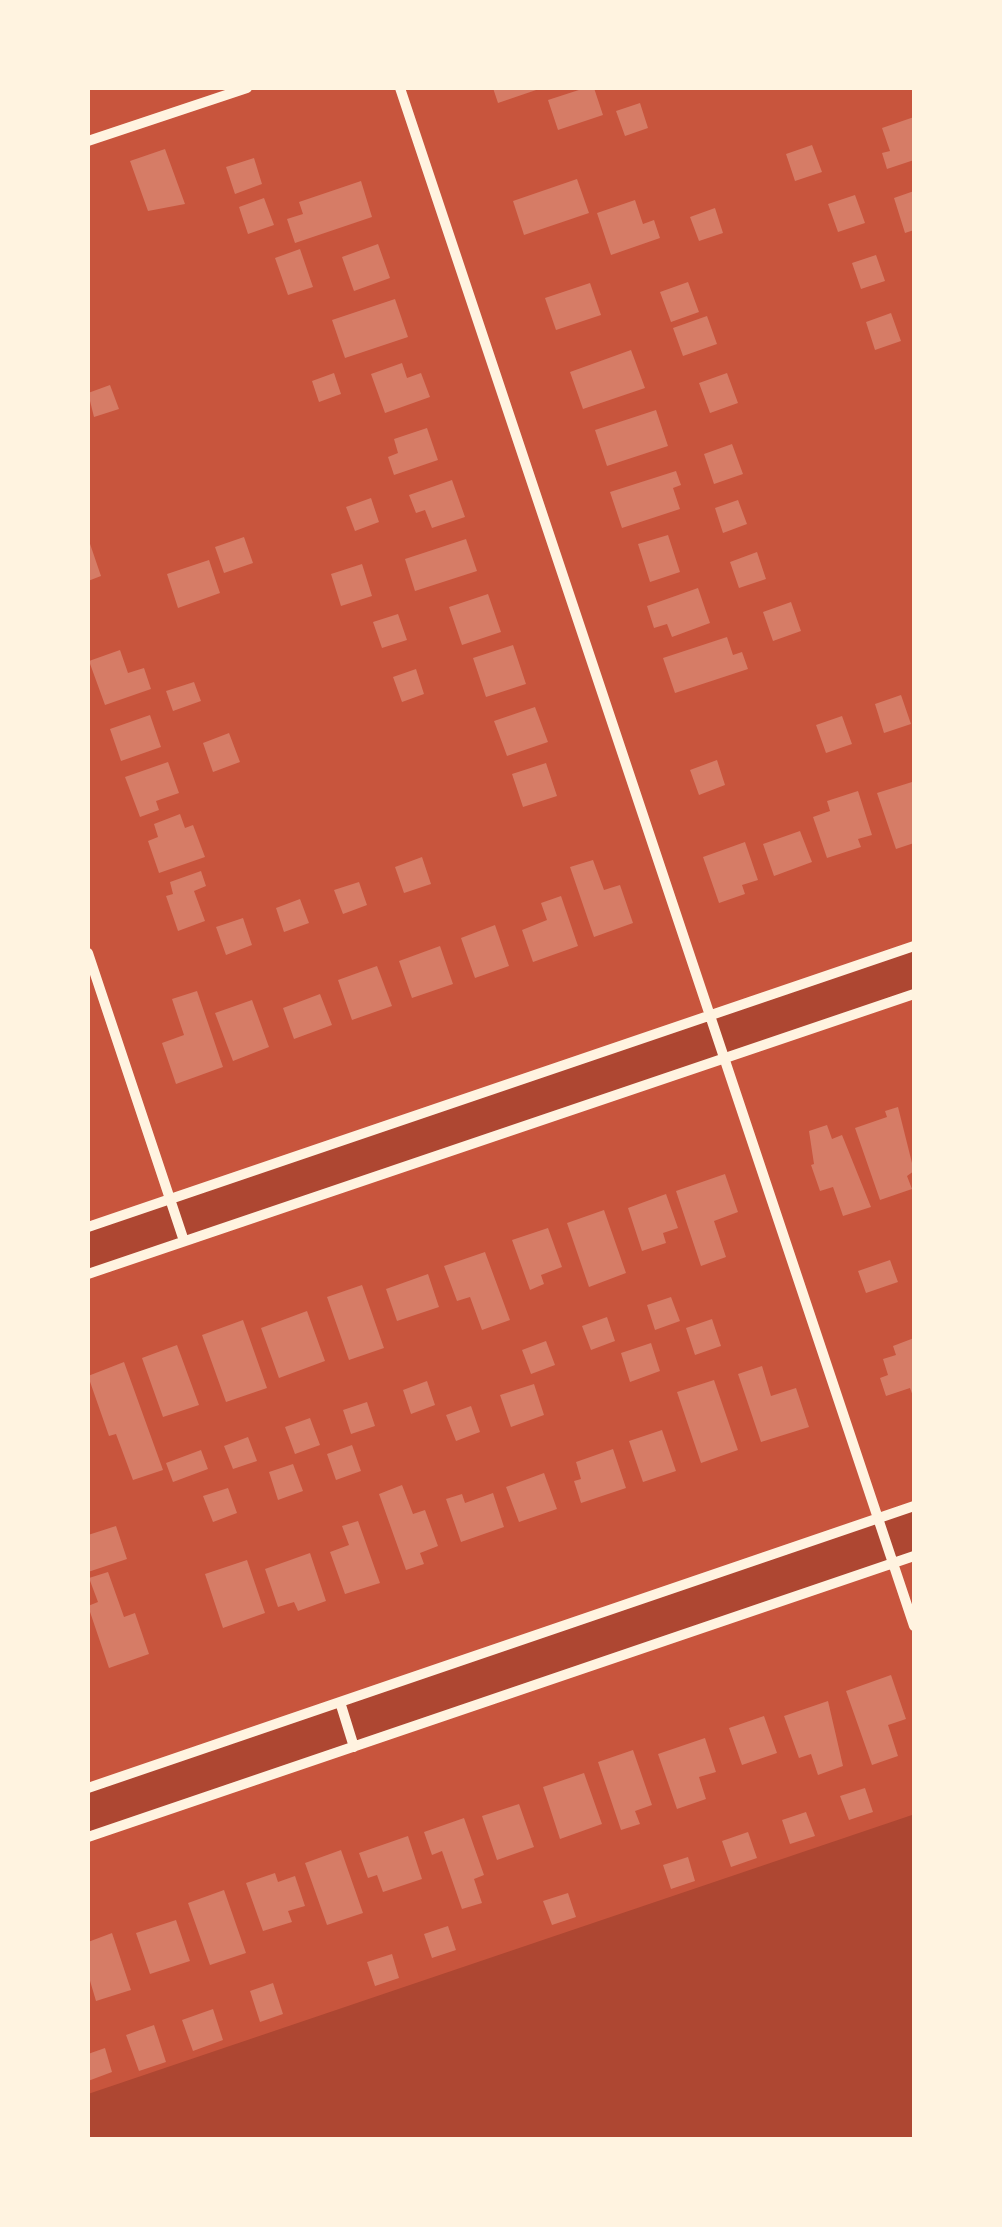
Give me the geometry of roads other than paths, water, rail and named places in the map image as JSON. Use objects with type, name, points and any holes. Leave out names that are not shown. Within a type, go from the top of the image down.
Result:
[{"type":"street","points":[[88,142],[247,88]]},
{"type":"street","points":[[400,88],[914,1626]]},
{"type":"street","points":[[88,1227],[914,946]]},
{"type":"street","points":[[88,954],[184,1241]]},
{"type":"street","points":[[88,1274],[914,994]]},
{"type":"street","points":[[88,1788],[914,1506]]},
{"type":"street","points":[[88,1837],[914,1556]]},
{"type":"street","points":[[340,1702],[354,1747]]}]
